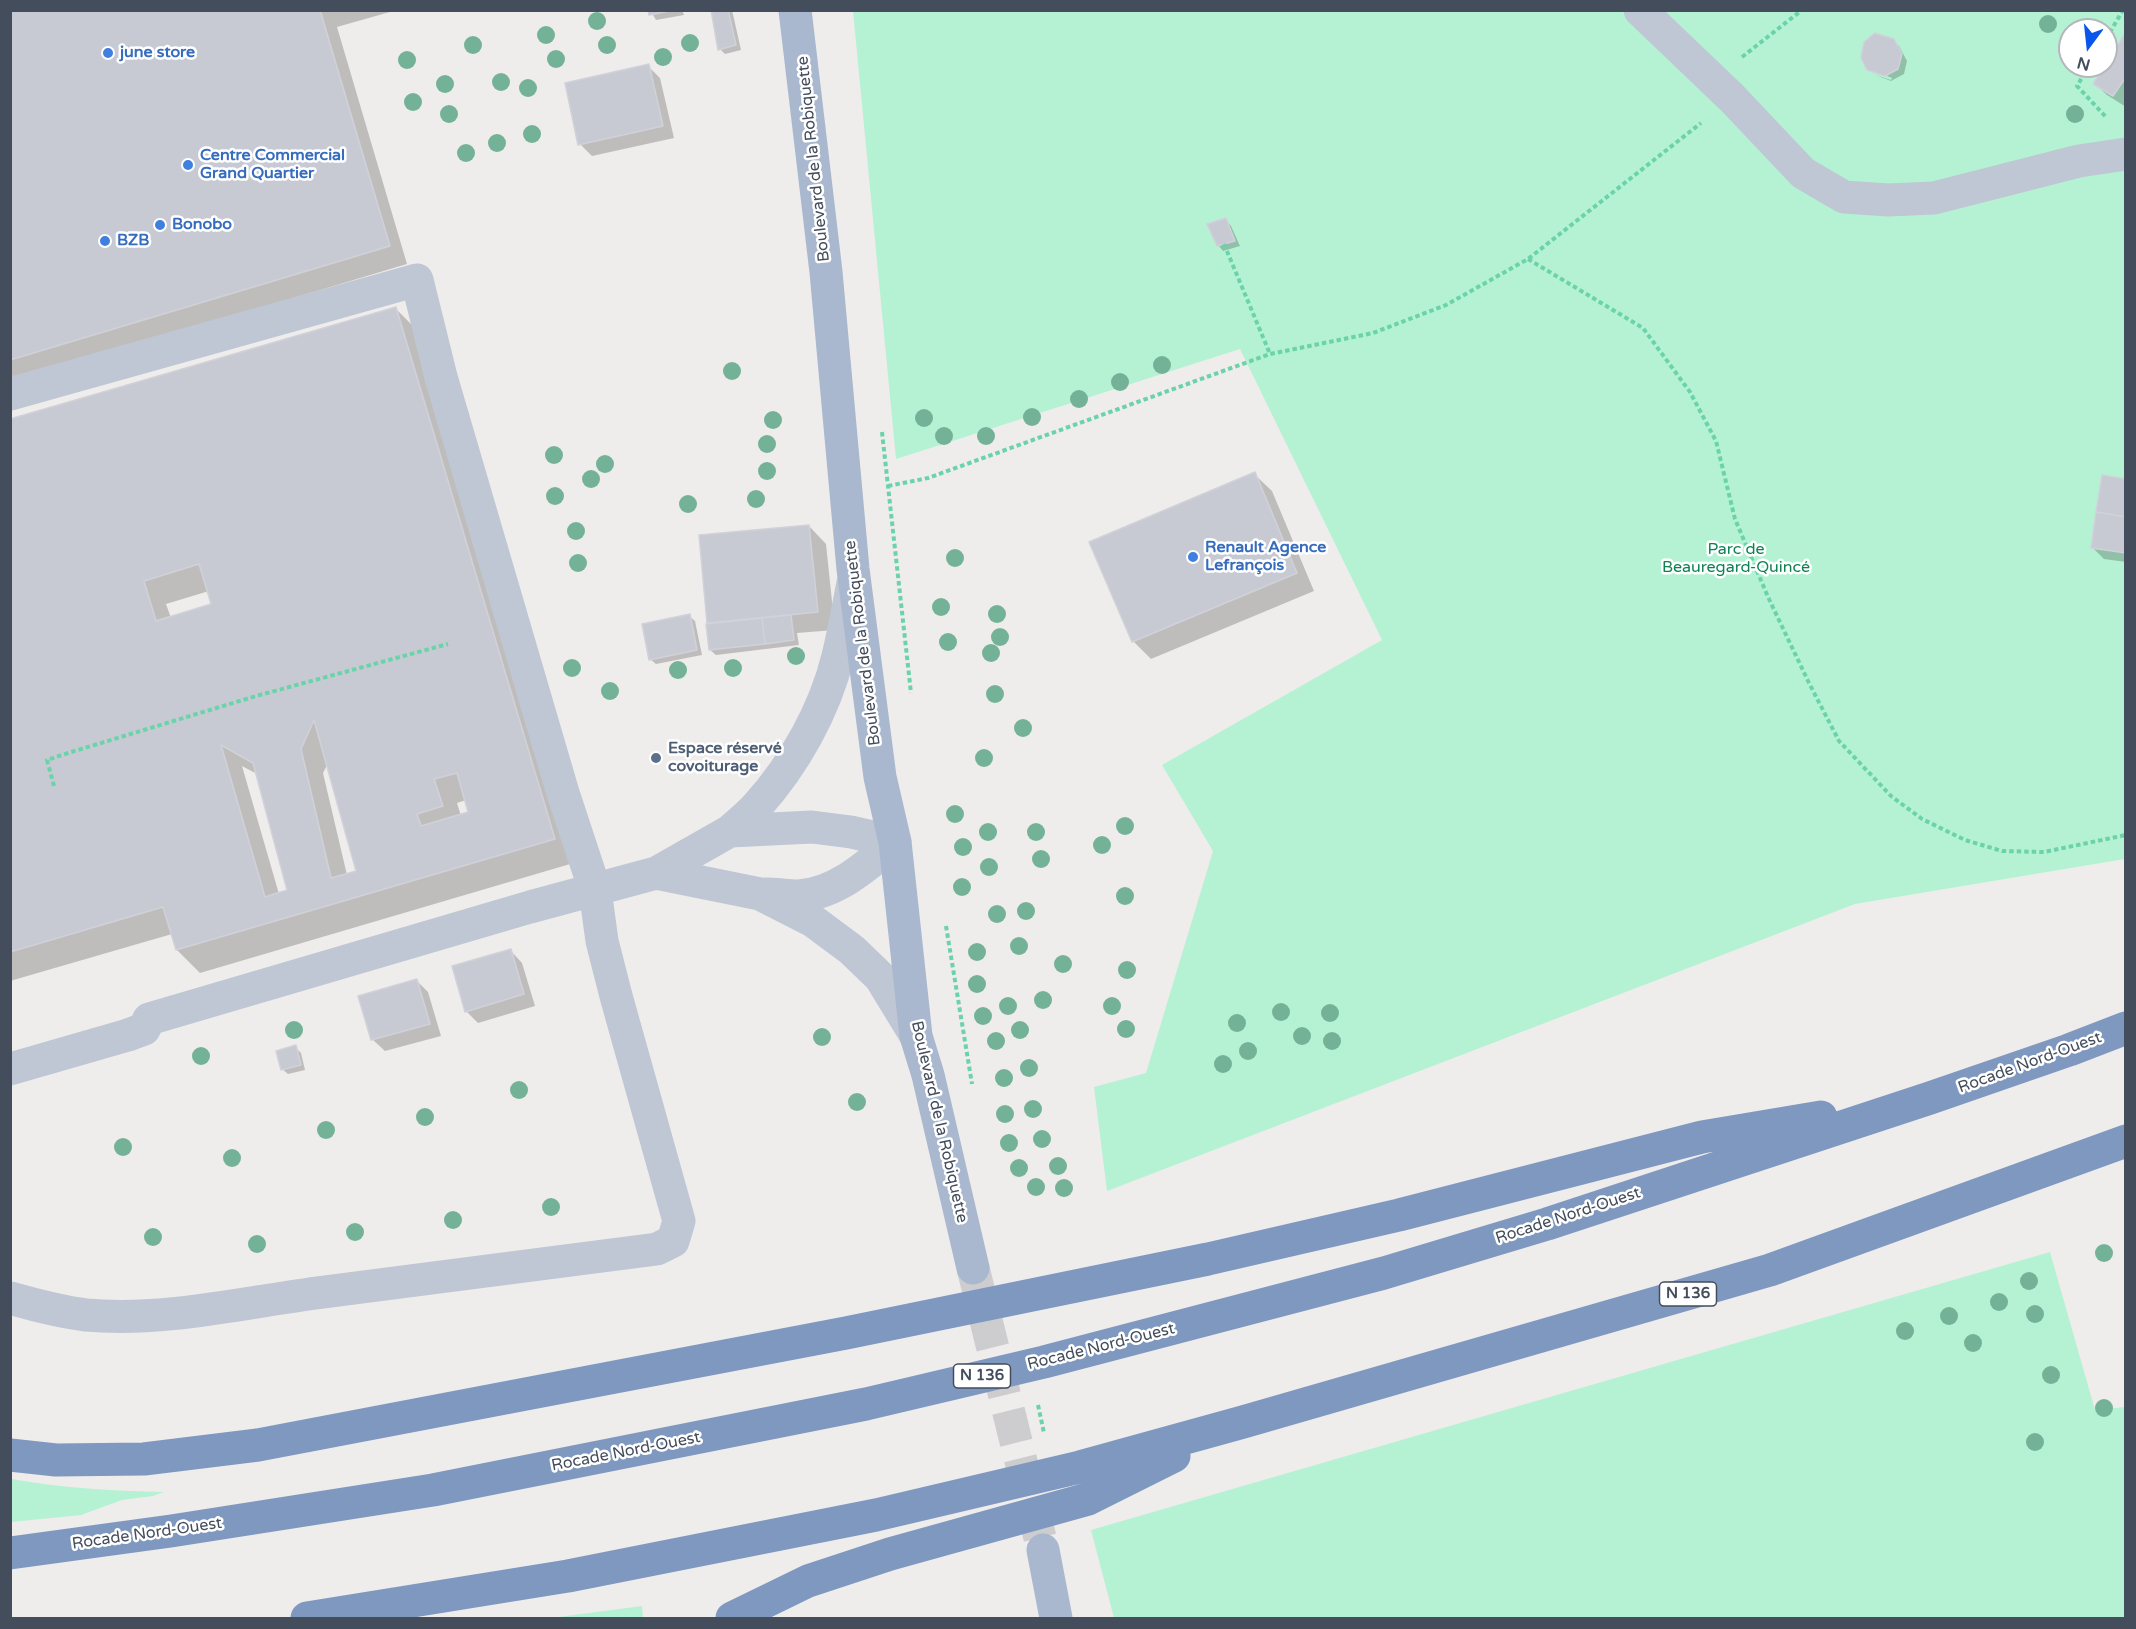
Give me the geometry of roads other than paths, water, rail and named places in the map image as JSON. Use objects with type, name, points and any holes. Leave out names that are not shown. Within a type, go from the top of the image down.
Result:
[{"type":"highway","name":"Rocade Nord-Ouest","points":[[10,1553],[171,1532],[433,1490],[888,1399],[1078,1353],[1384,1273],[1547,1224],[1930,1098],[2126,1028]]},
{"type":"highway","points":[[10,1455],[56,1460],[144,1459],[281,1440],[1208,1259],[1387,1218],[1702,1137],[1930,1098]]},
{"type":"highway","name":"N 136","points":[[307,1618],[568,1576],[876,1515],[1080,1467],[1770,1270],[2126,1141]]},
{"type":"highway","points":[[732,1618],[808,1581],[890,1554],[1088,1499],[1243,1422]]},
{"type":"main road","name":"Boulevard de la Robiquette","points":[[795,10],[826,272],[854,576],[880,777],[895,842],[916,1036],[928,1075],[973,1268]]},
{"type":"main road","points":[[1043,1550],[1056,1618]]},
{"type":"street","points":[[1640,10],[1723,89],[1803,172],[1844,197],[1888,200],[1934,198],[2079,161],[2124,154]]},
{"type":"street","points":[[10,394],[417,280],[448,400],[563,793],[595,890],[602,941],[613,985],[679,1221],[673,1241],[657,1249],[295,1296],[223,1308],[156,1315],[85,1315],[10,1298]]},
{"type":"street","points":[[10,1069],[144,1029],[149,1019],[178,1010],[656,873],[730,831],[756,807],[776,781],[798,750],[821,704],[837,658],[854,576]]},
{"type":"street","points":[[730,831],[812,827],[851,832],[895,842]]},
{"type":"street","points":[[656,873],[760,894],[800,896],[829,888],[858,873],[895,842]]},
{"type":"street","points":[[760,894],[813,921],[852,950],[880,977],[916,1036]]},
{"type":"tunnel","points":[[973,1268],[1043,1550]]},
{"type":"place","name":"june store","points":[[108,53]]},
{"type":"place","name":"Centre Commercial Grand Quartier","points":[[188,165]]},
{"type":"place","name":"Bonobo","points":[[160,225]]},
{"type":"place","name":"BZB","points":[[105,241]]},
{"type":"place","name":"Renault Agence Lefrançois","points":[[1193,557]]},
{"type":"place","name":"Espace réservé covoiturage","points":[[656,758]]},
{"type":"park label","name":"Parc de Beauregard-Quincé","points":[[1736,559]]}]
